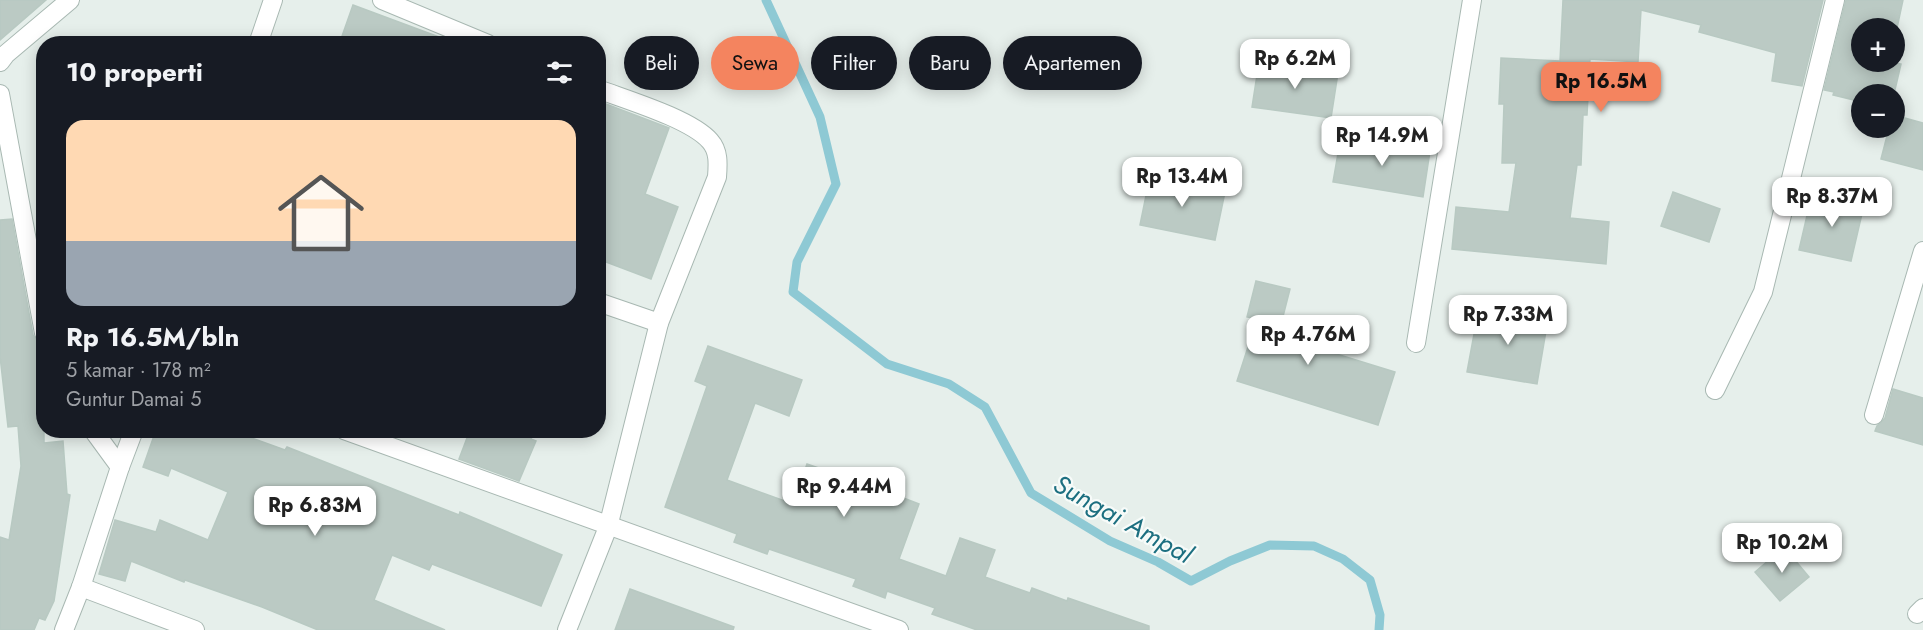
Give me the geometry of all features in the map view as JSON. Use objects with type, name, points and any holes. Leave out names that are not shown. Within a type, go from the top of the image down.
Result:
[{"type":"street","points":[[0,62],[6,54],[70,0]]},
{"type":"street","points":[[261,36],[273,0]]},
{"type":"street","points":[[382,0],[469,36]]},
{"type":"street","points":[[1416,343],[1472,0]]},
{"type":"street","points":[[1715,390],[1744,335],[1763,292],[1835,0]]},
{"type":"street","points":[[567,630],[608,527],[659,323],[717,177],[719,159],[711,142],[695,128],[606,92]]},
{"type":"street","points":[[0,94],[36,290]]},
{"type":"street","points":[[1874,415],[1923,251]]},
{"type":"street","points":[[606,305],[659,323]]},
{"type":"street","points":[[99,438],[120,467]]},
{"type":"street","points":[[64,630],[81,587],[131,438]]},
{"type":"street","points":[[366,438],[898,630]]},
{"type":"street","points":[[81,587],[195,630]]},
{"type":"building","points":[[0,0],[46,0],[0,40]]},
{"type":"building","points":[[1563,0],[1823,0],[1802,86],[1772,81],[1776,53],[1699,32],[1701,25],[1641,10],[1638,62],[1590,59],[1587,115],[1583,115],[1581,165],[1577,165],[1570,218],[1609,222],[1606,264],[1452,249],[1456,207],[1509,212],[1516,163],[1502,163],[1504,104],[1499,104],[1501,58],[1560,61]]},
{"type":"building","points":[[1846,0],[1903,0],[1899,18],[1851,18],[1851,72],[1899,72],[1896,84],[1851,84],[1851,99],[1824,90]]},
{"type":"building","points":[[353,5],[437,36],[342,36]]},
{"type":"building","points":[[1259,62],[1338,73],[1331,118],[1252,107]]},
{"type":"building","points":[[606,104],[669,128],[645,194],[678,207],[651,279],[606,262]]},
{"type":"building","points":[[1905,118],[1923,123],[1923,170],[1881,159],[1886,138],[1905,138]]},
{"type":"building","points":[[1341,136],[1430,151],[1423,197],[1333,182]]},
{"type":"building","points":[[1150,176],[1225,192],[1215,240],[1140,225]]},
{"type":"building","points":[[1673,192],[1720,209],[1709,242],[1661,226]]},
{"type":"building","points":[[1812,194],[1864,205],[1851,261],[1799,250]]},
{"type":"building","points":[[12,219],[33,335],[36,339],[36,438],[44,438],[44,443],[63,441],[67,494],[70,495],[54,601],[45,620],[39,618],[34,630],[0,630],[0,537],[9,540],[21,466],[18,426],[8,427],[0,356],[0,220]]},
{"type":"building","points":[[1256,281],[1290,289],[1278,336],[1395,372],[1378,425],[1237,381],[1257,319],[1247,317]]},
{"type":"building","points":[[1479,307],[1548,319],[1537,384],[1467,372]]},
{"type":"building","points":[[708,346],[802,380],[789,416],[755,403],[727,480],[793,504],[807,464],[888,492],[919,504],[899,559],[946,576],[960,538],[995,550],[985,577],[1030,593],[1032,588],[1067,601],[1068,598],[1149,626],[1149,630],[977,630],[932,614],[935,608],[887,591],[885,598],[853,586],[856,579],[769,549],[767,554],[734,542],[737,534],[665,507],[707,386],[695,381]]},
{"type":"building","points":[[1893,389],[1923,398],[1923,445],[1875,431],[1885,418]]},
{"type":"building","points":[[153,438],[252,438],[285,450],[287,447],[459,515],[460,512],[562,555],[541,606],[432,564],[429,570],[392,555],[374,600],[445,630],[318,630],[262,607],[185,580],[184,582],[131,561],[125,581],[99,574],[115,520],[156,532],[160,520],[208,540],[228,492],[171,468],[168,476],[143,467]]},
{"type":"building","points":[[467,438],[531,438],[536,441],[519,481],[459,459]]},
{"type":"building","points":[[1784,547],[1809,577],[1780,601],[1755,572]]},
{"type":"building","points":[[630,589],[734,627],[733,630],[615,630]]},
{"type":"waterway","name":"Sungai Ampal","points":[[766,0],[820,117],[836,184],[797,262],[793,292],[887,364],[949,384],[985,407],[1031,493],[1110,541],[1158,562],[1191,581],[1230,561],[1270,545],[1314,546],[1343,559],[1370,580],[1380,615],[1379,630]]}]
